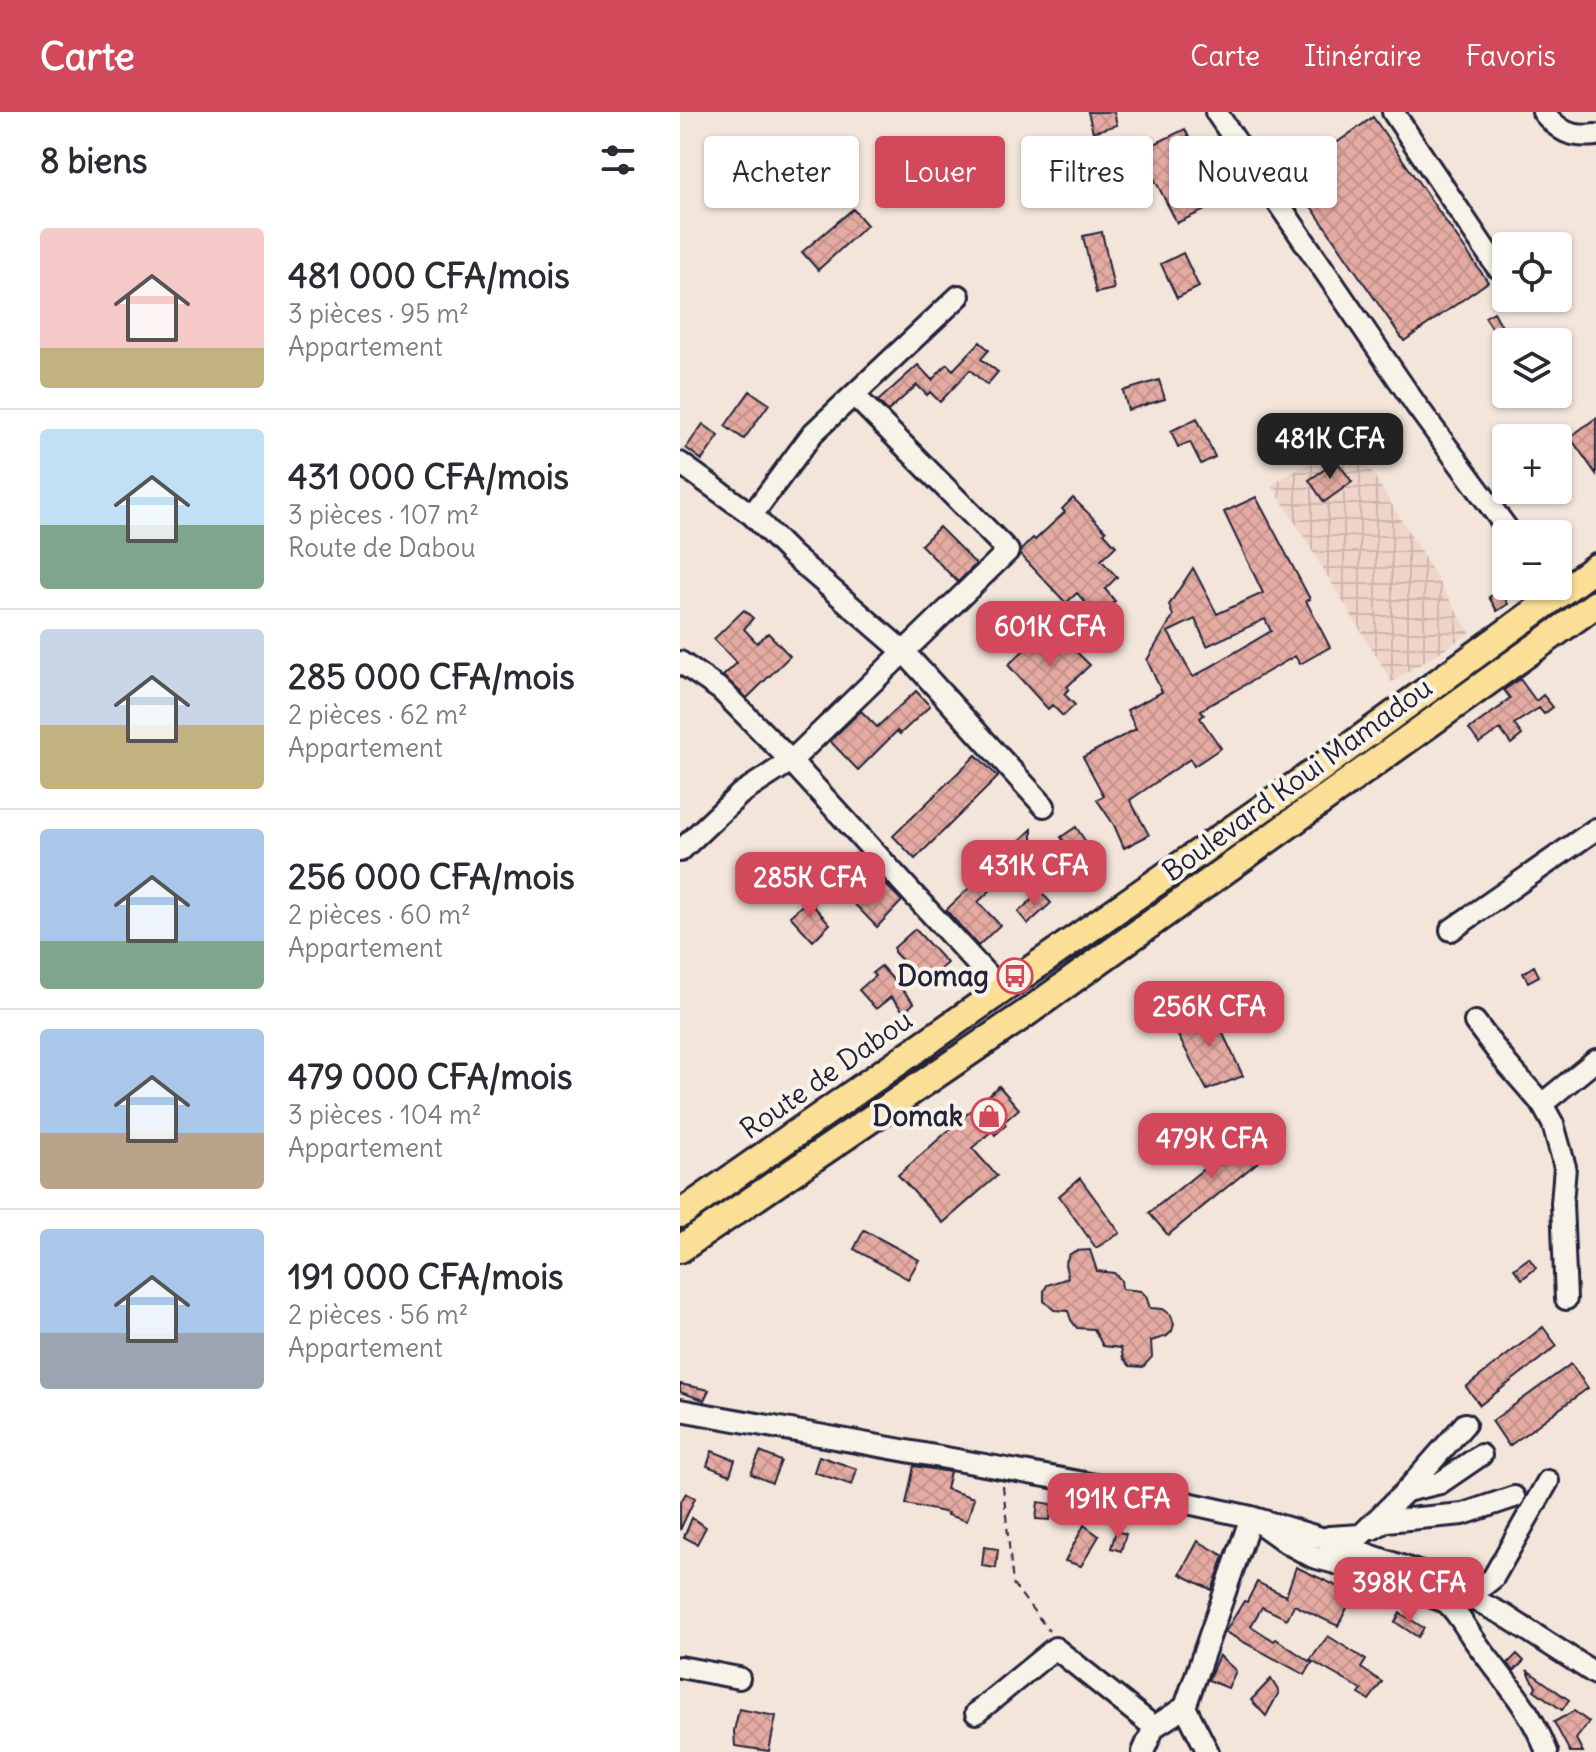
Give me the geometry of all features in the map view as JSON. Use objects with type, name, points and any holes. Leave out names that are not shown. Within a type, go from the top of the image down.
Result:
[{"type":"main road","points":[[1572,580],[1596,567]]},
{"type":"main road","name":"Route de Dabou","points":[[680,1214],[1319,769],[1540,600]]},
{"type":"main road","name":"Boulevard Koui Mamadou","points":[[680,1249],[1025,1014],[1596,604]]},
{"type":"street","points":[[1216,112],[1416,405],[1501,520]]},
{"type":"street","points":[[1393,112],[1492,260]]},
{"type":"street","points":[[1543,112],[1557,128],[1576,135],[1596,135]]},
{"type":"street","points":[[752,515],[813,433],[959,296]]},
{"type":"street","points":[[680,851],[740,794],[791,761],[1008,551],[854,395]]},
{"type":"street","points":[[682,469],[752,515],[791,554],[904,652],[1044,806]]},
{"type":"street","points":[[680,662],[721,690],[791,761],[1001,990]]},
{"type":"street","points":[[1451,930],[1596,829]]},
{"type":"street","points":[[1475,1022],[1542,1104],[1553,1124],[1565,1167],[1562,1203],[1566,1299]]},
{"type":"street","points":[[1542,1104],[1596,1060]]},
{"type":"street","points":[[680,1410],[906,1449],[1251,1517],[1424,1574],[1492,1608],[1596,1674]]},
{"type":"street","points":[[1361,1535],[1406,1491],[1465,1424]]},
{"type":"street","points":[[1406,1491],[1440,1483],[1481,1455]]},
{"type":"street","points":[[1470,1596],[1493,1578],[1548,1481]]},
{"type":"street","points":[[1321,1538],[1361,1535],[1386,1521],[1463,1514],[1514,1497]]},
{"type":"street","points":[[1143,1752],[1154,1727],[1185,1707],[1251,1517]]},
{"type":"street","points":[[1251,1517],[1313,1557],[1365,1571],[1446,1602],[1457,1612],[1473,1638],[1523,1702],[1547,1752]]},
{"type":"street","points":[[1492,1608],[1493,1578]]},
{"type":"street","points":[[976,1713],[1055,1648],[1154,1727]]},
{"type":"street","points":[[680,1667],[739,1678]]},
{"type":"street","points":[[1185,1707],[1208,1752]]},
{"type":"path","points":[[1001,1469],[1013,1584],[1050,1632]]},
{"type":"shaded area","points":[[1350,436],[1470,633],[1392,682],[1272,485]]},
{"type":"building","points":[[1088,112],[1114,112],[1117,125],[1093,132]]},
{"type":"building","points":[[1373,117],[1488,282],[1404,341],[1312,208],[1337,208],[1337,143]]},
{"type":"building","points":[[1185,129],[1188,136],[1171,136]]},
{"type":"building","points":[[1169,137],[1169,207],[1153,176],[1153,145]]},
{"type":"building","points":[[1169,208],[1204,208],[1205,210],[1177,223]]},
{"type":"building","points":[[853,209],[867,225],[818,270],[802,252]]},
{"type":"building","points":[[1102,232],[1114,289],[1096,293],[1083,236]]},
{"type":"building","points":[[1183,253],[1199,287],[1177,298],[1161,264]]},
{"type":"building","points":[[1494,312],[1503,328],[1492,328],[1485,317]]},
{"type":"building","points":[[980,342],[989,350],[981,359],[998,372],[987,385],[970,370],[940,402],[917,385],[888,411],[878,401],[918,365],[932,380],[947,364],[953,370]]},
{"type":"building","points":[[1159,380],[1165,399],[1128,410],[1123,391]]},
{"type":"building","points":[[750,391],[769,404],[744,439],[725,426]]},
{"type":"building","points":[[1197,418],[1215,457],[1201,464],[1190,442],[1178,447],[1171,431]]},
{"type":"building","points":[[1596,418],[1596,474],[1572,440],[1572,436]]},
{"type":"building","points":[[703,424],[719,436],[702,460],[686,448]]},
{"type":"building","points":[[1337,461],[1352,482],[1324,502],[1309,480]]},
{"type":"building","points":[[1256,497],[1310,599],[1306,601],[1330,647],[1300,664],[1295,656],[1201,710],[1204,715],[1200,718],[1221,748],[1194,766],[1190,759],[1130,800],[1149,835],[1124,848],[1114,825],[1097,800],[1104,796],[1083,757],[1136,729],[1127,710],[1162,692],[1147,660],[1173,616],[1169,605],[1193,568],[1217,614],[1263,593],[1224,512]],"holes":[[[1195,619],[1207,646],[1265,619],[1271,631],[1193,677],[1168,632]]]},
{"type":"building","points":[[1073,498],[1106,531],[1104,533],[1116,546],[1101,560],[1117,577],[1105,589],[1115,601],[1097,616],[1077,593],[1066,603],[1020,554],[1033,538],[1035,540],[1065,512],[1062,509]]},
{"type":"building","points":[[939,527],[976,564],[958,582],[921,545]]},
{"type":"building","points":[[1492,595],[1492,600],[1506,600],[1508,604],[1497,611],[1489,597]]},
{"type":"building","points":[[744,610],[753,618],[744,629],[757,643],[768,633],[790,656],[747,698],[723,676],[737,663],[714,639]]},
{"type":"building","points":[[1050,626],[1090,665],[1067,687],[1069,689],[1064,694],[1075,705],[1063,716],[1052,705],[1048,709],[1008,665]]},
{"type":"building","points":[[1520,679],[1536,701],[1543,695],[1553,707],[1544,714],[1539,708],[1514,724],[1522,735],[1511,744],[1500,729],[1479,743],[1469,729],[1503,705],[1510,698],[1504,690]]},
{"type":"building","points":[[916,691],[930,706],[900,734],[897,731],[858,770],[830,741],[861,711],[877,727]]},
{"type":"building","points":[[976,755],[998,777],[915,859],[893,836]]},
{"type":"building","points":[[1076,827],[1101,865],[1063,889],[1053,874],[1075,859],[1061,837]]},
{"type":"building","points":[[1032,829],[1032,851],[978,902],[1000,925],[978,946],[946,910]]},
{"type":"building","points":[[855,854],[902,901],[877,927],[830,879]]},
{"type":"building","points":[[1041,892],[1051,903],[1028,924],[1018,912]]},
{"type":"building","points":[[808,900],[830,924],[813,941],[790,916]]},
{"type":"building","points":[[915,929],[947,963],[924,984],[894,952],[894,948]]},
{"type":"building","points":[[881,966],[914,1003],[904,1012],[891,997],[876,1009],[859,990]]},
{"type":"building","points":[[1534,966],[1539,976],[1528,982],[1523,973]]},
{"type":"building","points":[[1210,1006],[1243,1076],[1207,1090],[1174,1028]]},
{"type":"building","points":[[999,1086],[1019,1109],[995,1135],[992,1131],[972,1148],[997,1176],[943,1223],[898,1175]]},
{"type":"building","points":[[1257,1126],[1275,1148],[1168,1235],[1149,1213]]},
{"type":"building","points":[[1080,1178],[1120,1233],[1096,1248],[1059,1196]]},
{"type":"building","points":[[864,1230],[919,1260],[908,1279],[854,1249]]},
{"type":"building","points":[[1090,1250],[1097,1271],[1114,1273],[1121,1280],[1122,1289],[1141,1291],[1150,1308],[1163,1309],[1171,1315],[1174,1324],[1172,1331],[1151,1341],[1152,1357],[1143,1367],[1130,1366],[1123,1358],[1121,1348],[1103,1346],[1094,1329],[1077,1328],[1068,1311],[1054,1310],[1044,1301],[1047,1285],[1068,1278],[1065,1264],[1069,1255],[1075,1251]]},
{"type":"building","points":[[1529,1258],[1536,1268],[1522,1279],[1514,1269]]},
{"type":"building","points":[[1543,1327],[1557,1346],[1480,1405],[1466,1387]]},
{"type":"building","points":[[1571,1364],[1588,1388],[1509,1446],[1492,1421]]},
{"type":"building","points":[[680,1384],[709,1390],[704,1400],[680,1392]]},
{"type":"building","points":[[712,1451],[735,1460],[730,1475],[707,1466]]},
{"type":"building","points":[[760,1452],[781,1461],[772,1483],[751,1474]]},
{"type":"building","points":[[819,1456],[857,1469],[852,1485],[814,1472]]},
{"type":"building","points":[[914,1466],[950,1472],[946,1489],[974,1498],[967,1521],[948,1513],[906,1504]]},
{"type":"building","points":[[686,1493],[695,1498],[680,1530],[680,1503]]},
{"type":"building","points":[[1038,1502],[1052,1504],[1050,1520],[1036,1519]]},
{"type":"building","points":[[692,1518],[706,1527],[697,1544],[684,1537]]},
{"type":"building","points":[[1084,1525],[1099,1536],[1081,1566],[1065,1561]]},
{"type":"building","points":[[1116,1531],[1126,1534],[1121,1551],[1111,1548]]},
{"type":"building","points":[[1198,1541],[1224,1556],[1212,1590],[1180,1574]]},
{"type":"building","points":[[984,1547],[998,1549],[996,1568],[982,1566]]},
{"type":"building","points":[[1296,1567],[1354,1594],[1338,1626],[1294,1605],[1287,1619],[1262,1607],[1251,1626],[1312,1663],[1305,1675],[1225,1632],[1257,1582],[1286,1596]]},
{"type":"building","points":[[1400,1613],[1424,1628],[1418,1637],[1395,1622]]},
{"type":"building","points":[[1328,1636],[1366,1660],[1361,1668],[1382,1682],[1369,1700],[1359,1694],[1362,1690],[1310,1660]]},
{"type":"building","points":[[1517,1654],[1524,1661],[1514,1671],[1508,1663]]},
{"type":"building","points":[[1219,1655],[1236,1671],[1228,1688],[1208,1680]]},
{"type":"building","points":[[1527,1670],[1569,1700],[1562,1710],[1534,1690],[1536,1687]]},
{"type":"building","points":[[1271,1679],[1279,1692],[1266,1716],[1251,1700]]},
{"type":"building","points":[[739,1709],[776,1716],[769,1751],[735,1746],[734,1731]]},
{"type":"building","points":[[1574,1711],[1589,1722],[1576,1739],[1583,1752],[1570,1752],[1554,1722]]},
{"type":"place","name":"Domag","points":[[1015,976]]},
{"type":"place","name":"Domak","points":[[989,1116]]}]
